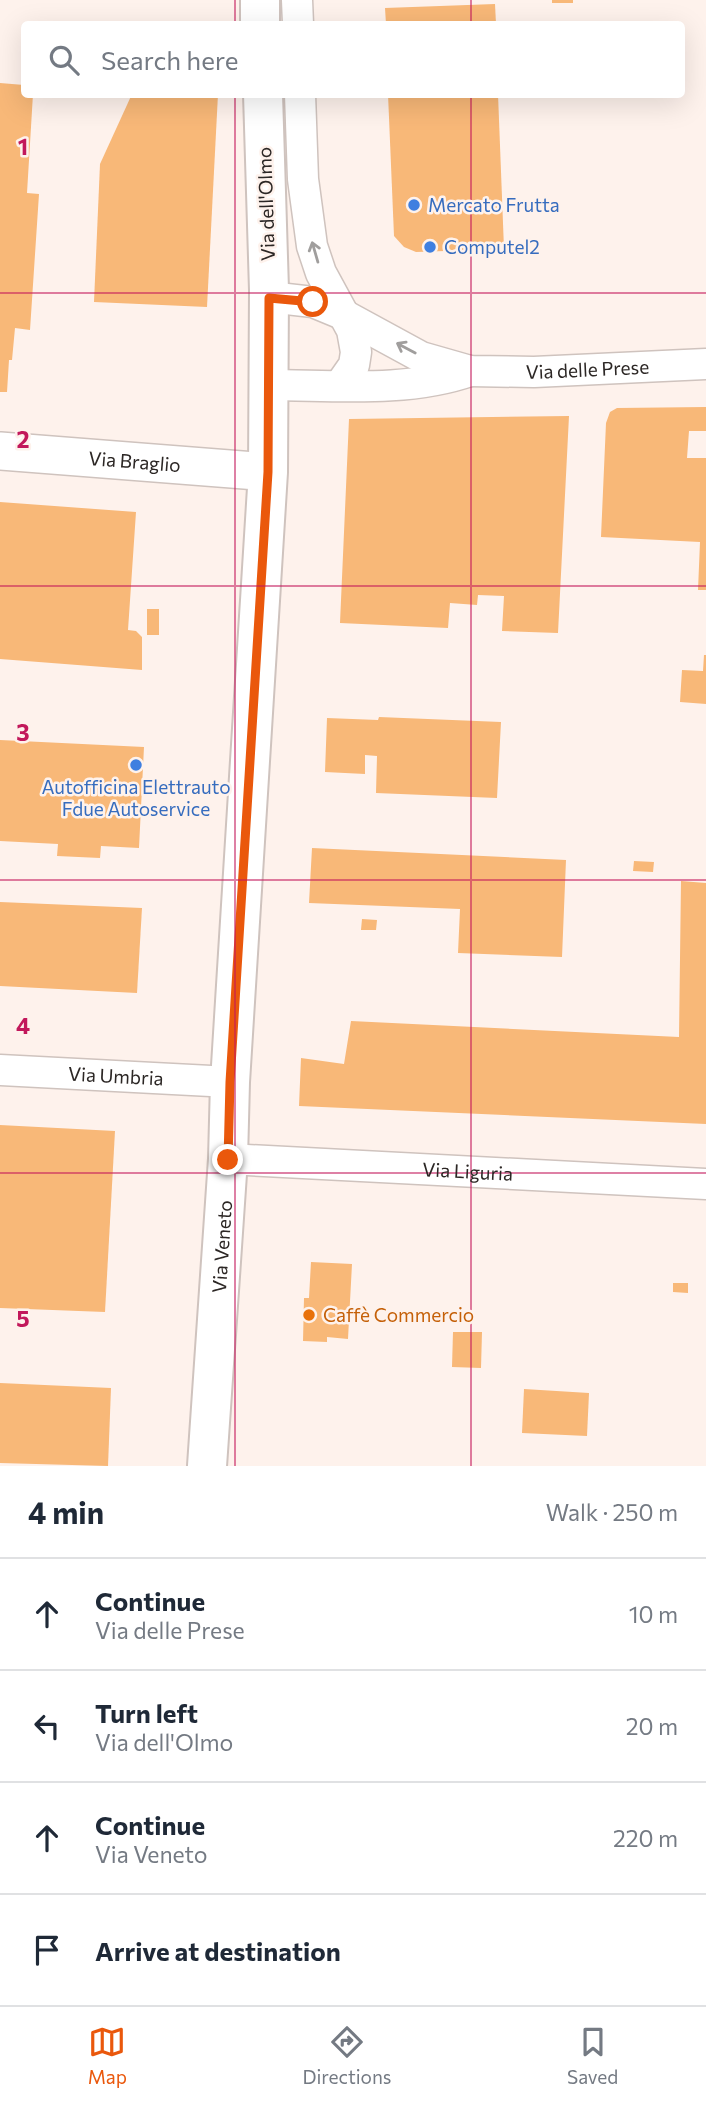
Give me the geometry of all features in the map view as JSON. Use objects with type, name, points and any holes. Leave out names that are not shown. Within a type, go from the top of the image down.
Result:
[{"type":"main road","points":[[260,0],[260,21]]},
{"type":"main road","name":"Via dell'Olmo","points":[[263,98],[269,298],[268,371]]},
{"type":"main road","name":"Via Veneto","points":[[207,1466],[228,1160],[230,1082],[268,472],[268,371]]},
{"type":"street","points":[[297,0],[298,21]]},
{"type":"street","name":"Via dell'Olmo","points":[[300,98],[307,220],[321,273],[342,314]]},
{"type":"street","name":"Via delle Prese","points":[[269,298],[313,302],[342,314],[421,356],[470,371]]},
{"type":"street","points":[[340,385],[354,365],[356,352],[352,330],[342,314]]},
{"type":"street","name":"Via delle Prese","points":[[268,371],[340,385],[433,381],[470,371],[534,372],[706,364]]},
{"type":"street","name":"Via Braglio","points":[[0,451],[268,472]]},
{"type":"street","name":"Via Umbria","points":[[0,1070],[230,1082]]},
{"type":"street","name":"Via Liguria","points":[[228,1160],[706,1184]]},
{"type":"building","points":[[552,0],[573,0],[573,3],[552,3]]},
{"type":"building","points":[[495,4],[496,21],[386,21],[385,8]]},
{"type":"building","points":[[0,83],[21,85],[21,98],[33,98],[27,193],[39,194],[30,330],[15,328],[7,392],[0,392]]},
{"type":"building","points":[[130,98],[218,98],[207,307],[94,302],[100,164]]},
{"type":"building","points":[[388,98],[498,98],[504,249],[416,252],[404,247],[394,236]]},
{"type":"building","points":[[706,407],[706,431],[689,431],[687,458],[706,458],[706,590],[698,590],[700,542],[601,537],[606,423],[610,412],[617,408]]},
{"type":"building","points":[[569,416],[558,633],[502,631],[504,596],[478,595],[477,605],[450,603],[448,628],[340,623],[349,419]]},
{"type":"building","points":[[0,502],[136,512],[128,630],[136,631],[142,637],[142,670],[0,659]]},
{"type":"building","points":[[147,609],[159,609],[159,635],[147,635]]},
{"type":"building","points":[[704,655],[706,704],[680,702],[682,670],[703,671]]},
{"type":"building","points":[[379,717],[501,722],[497,798],[376,793],[377,756],[365,755],[365,774],[325,772],[327,718],[378,720]]},
{"type":"building","points":[[0,740],[144,747],[139,848],[101,846],[100,858],[57,856],[58,844],[0,841]]},
{"type":"building","points":[[312,848],[566,860],[562,957],[458,953],[460,909],[309,903]]},
{"type":"building","points":[[634,861],[654,862],[653,872],[633,871]]},
{"type":"building","points":[[681,881],[706,883],[706,1124],[299,1106],[301,1058],[344,1064],[351,1021],[679,1037]]},
{"type":"building","points":[[0,902],[142,908],[137,993],[0,986]]},
{"type":"building","points":[[362,919],[377,920],[376,930],[361,930]]},
{"type":"building","points":[[0,1125],[115,1131],[105,1312],[0,1308]]},
{"type":"building","points":[[311,1262],[352,1264],[348,1339],[327,1337],[327,1342],[303,1341],[304,1298],[309,1298]]},
{"type":"building","points":[[673,1283],[688,1283],[688,1293],[673,1292]]},
{"type":"building","points":[[453,1332],[482,1332],[481,1368],[452,1367]]},
{"type":"building","points":[[0,1383],[111,1388],[108,1466],[0,1463]]},
{"type":"building","points":[[524,1389],[589,1393],[587,1436],[522,1433]]},
{"type":"place","name":"Mercato Frutta","points":[[414,205]]},
{"type":"place","name":"Computel2","points":[[430,247]]},
{"type":"place","name":"Autofficina Elettrauto Fdue Autoservice","points":[[136,765]]},
{"type":"place","name":"Caffè Commercio","points":[[309,1315]]},
{"type":"route","points":[[228,1160],[230,1082],[268,472],[269,298],[313,302]]}]
